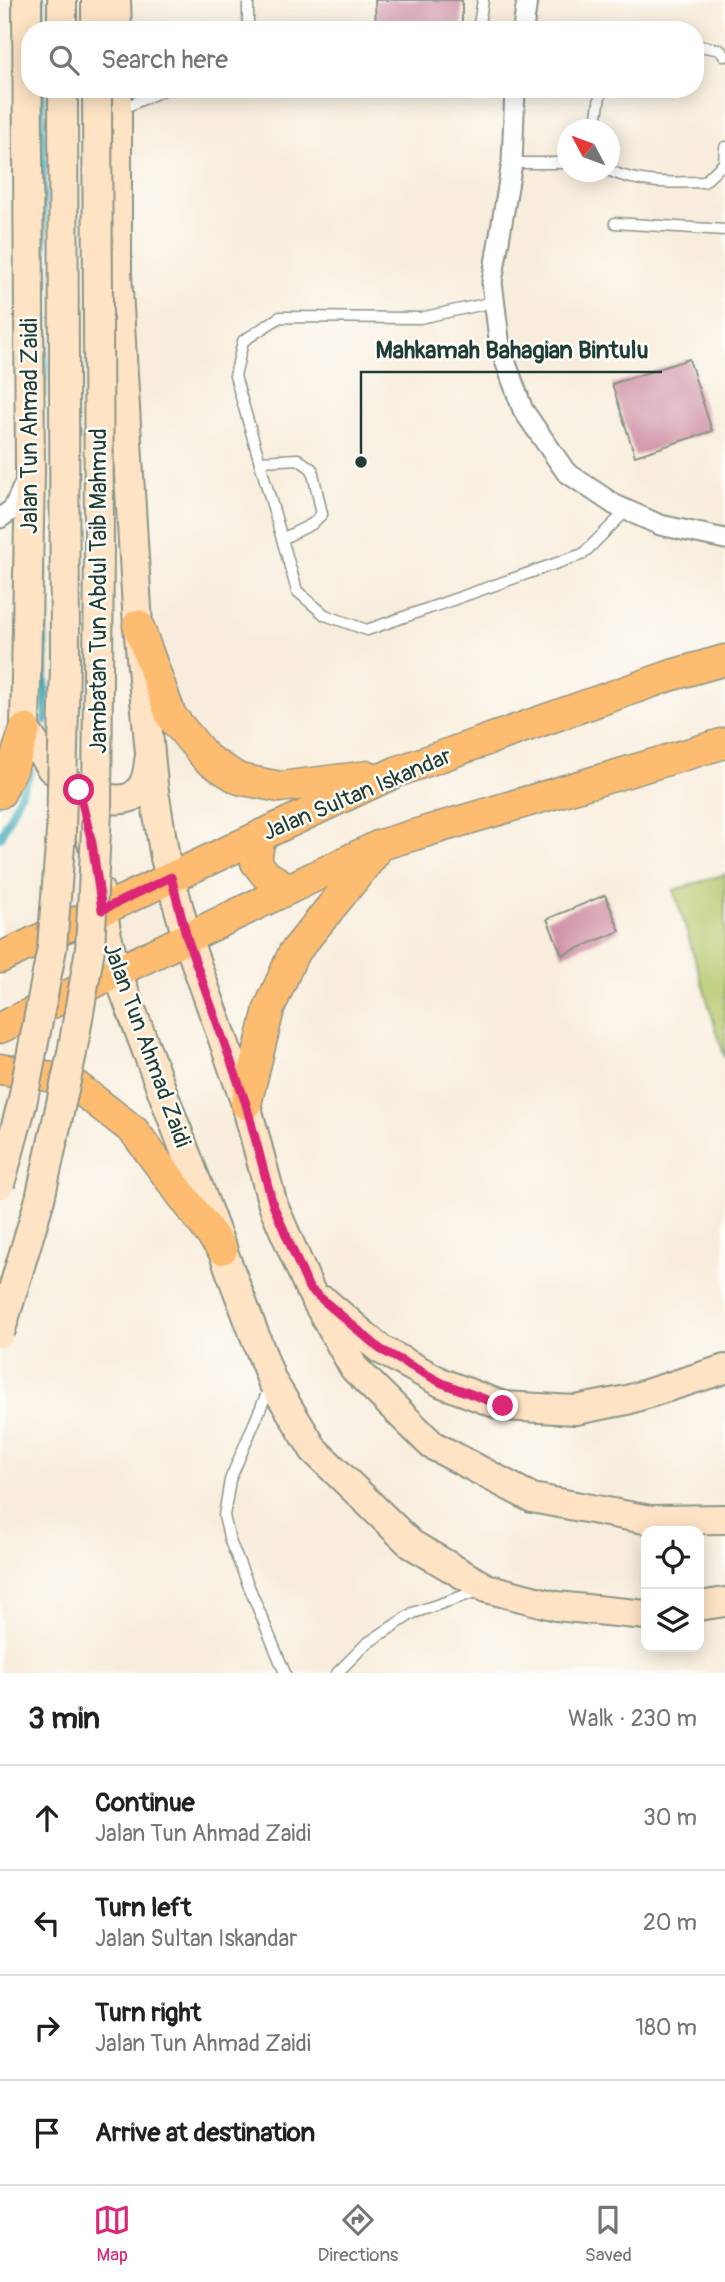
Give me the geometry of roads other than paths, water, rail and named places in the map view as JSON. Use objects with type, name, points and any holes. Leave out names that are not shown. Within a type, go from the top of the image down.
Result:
[{"type":"main road","name":"Jalan Tun Ahmad Zaidi","points":[[27,0],[27,21]]},
{"type":"main road","points":[[62,0],[62,21]]},
{"type":"main road","points":[[96,0],[96,21]]},
{"type":"main road","points":[[116,0],[117,21]]},
{"type":"main road","name":"Jalan Tun Ahmad Zaidi","points":[[25,729],[30,472],[28,98]]},
{"type":"main road","name":"Jambatan Tun Abdul Taib Mahmud","points":[[0,1184],[22,1104],[52,948],[61,833],[65,664],[62,98]]},
{"type":"main road","name":"Jambatan Tun Abdul Taib Mahmud","points":[[0,1333],[40,1199],[72,1053],[90,950],[97,811],[97,98]]},
{"type":"main road","points":[[118,100],[117,274],[138,625],[150,755],[165,858],[187,938],[246,1104],[273,1205],[309,1288],[354,1368],[432,1446],[532,1498],[650,1520],[725,1519]]},
{"type":"main road","points":[[138,625],[171,716],[207,759],[239,779],[281,787],[396,772]]},
{"type":"main road","name":"Jalan Sultan Iskandar","points":[[0,957],[396,772],[672,675],[725,660]]},
{"type":"main road","points":[[25,729],[51,768],[70,785],[102,798],[118,801],[133,796],[145,786],[150,755]]},
{"type":"main road","points":[[0,793],[13,766],[25,729]]},
{"type":"main road","points":[[0,1028],[380,845],[725,743]]},
{"type":"main road","name":"Jalan Tun Ahmad Zaidi","points":[[79,790],[117,972],[272,1381],[314,1450],[411,1544],[486,1588],[556,1606],[641,1614]]},
{"type":"main road","points":[[263,834],[256,862],[266,875],[289,889]]},
{"type":"main road","points":[[246,1104],[269,1009],[293,954],[380,845]]},
{"type":"main road","points":[[0,1069],[67,1079],[134,1131],[222,1249]]},
{"type":"main road","points":[[309,1288],[380,1349],[442,1383],[503,1406],[576,1410],[627,1400],[725,1369]]},
{"type":"main road","points":[[704,1605],[725,1602]]},
{"type":"street","points":[[524,21],[527,0]]},
{"type":"street","points":[[515,98],[512,163],[492,282],[500,347],[523,410],[566,472],[615,505],[660,525],[725,539]]},
{"type":"street","points":[[0,518],[13,509],[30,472]]},
{"type":"lane","points":[[248,0],[248,21]]},
{"type":"lane","points":[[480,21],[483,0]]},
{"type":"lane","points":[[704,47],[720,50],[725,56]]},
{"type":"lane","points":[[597,119],[600,98]]},
{"type":"lane","points":[[620,175],[661,184],[704,182],[724,163],[725,147]]},
{"type":"lane","points":[[512,163],[557,163]]},
{"type":"lane","points":[[615,223],[725,230]]},
{"type":"lane","points":[[494,302],[420,318],[280,317],[243,341],[236,376],[297,591],[324,615],[367,630],[583,554],[626,510]]},
{"type":"lane","points":[[260,461],[298,459],[312,469],[321,514],[312,524],[282,539]]},
{"type":"lane","points":[[272,1381],[230,1480],[224,1516],[230,1541],[285,1673]]},
{"type":"lane","points":[[337,1673],[366,1644],[413,1613],[486,1588]]},
{"type":"waterway","points":[[41,0],[41,21]]},
{"type":"waterway","points":[[42,98],[45,338],[43,394]]},
{"type":"waterway","points":[[42,544],[46,721]]},
{"type":"waterway","points":[[0,838],[30,773]]},
{"type":"place","name":"Mahkamah Bahagian Bintulu","points":[[361,462]]}]
